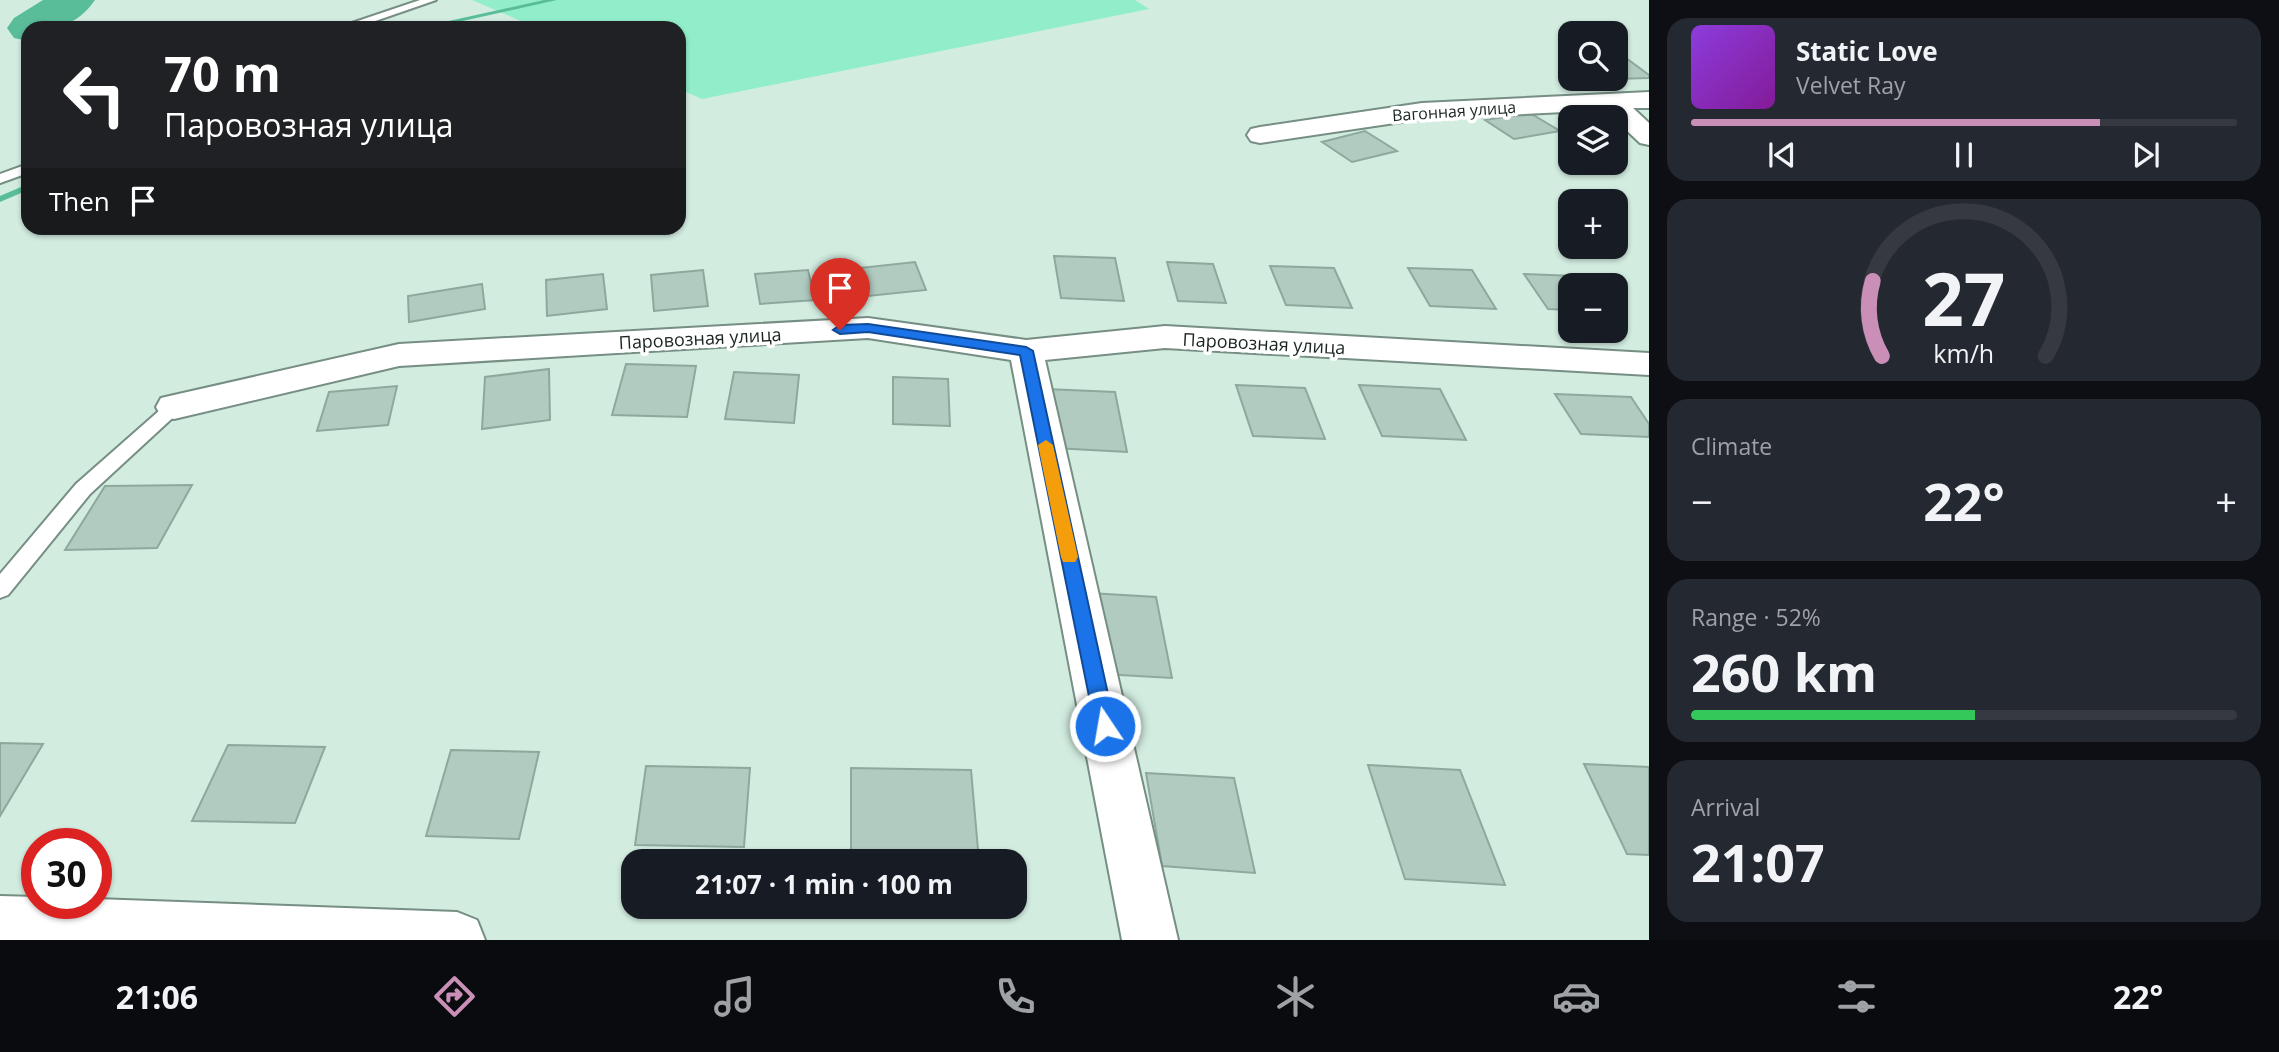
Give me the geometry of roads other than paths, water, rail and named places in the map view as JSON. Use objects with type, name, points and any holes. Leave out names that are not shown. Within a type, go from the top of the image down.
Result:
[{"type":"street","name":"Вагонная улица","points":[[1260,135],[1422,110],[1649,100]]},
{"type":"street","points":[[1610,101],[1649,137]]},
{"type":"street","name":"Паровозная улица","points":[[174,407],[400,355],[868,328],[1026,351],[1165,338],[1649,364]]},
{"type":"street","points":[[1026,351],[1150,940]]},
{"type":"street","points":[[0,923],[457,940]]},
{"type":"lane","points":[[365,21],[431,0]]},
{"type":"lane","points":[[0,179],[21,171]]},
{"type":"lane","points":[[0,589],[83,489],[174,407]]},
{"type":"waterway","points":[[41,21],[73,0]]},
{"type":"waterway","points":[[454,21],[554,0]]},
{"type":"waterway","points":[[0,199],[21,190]]}]
